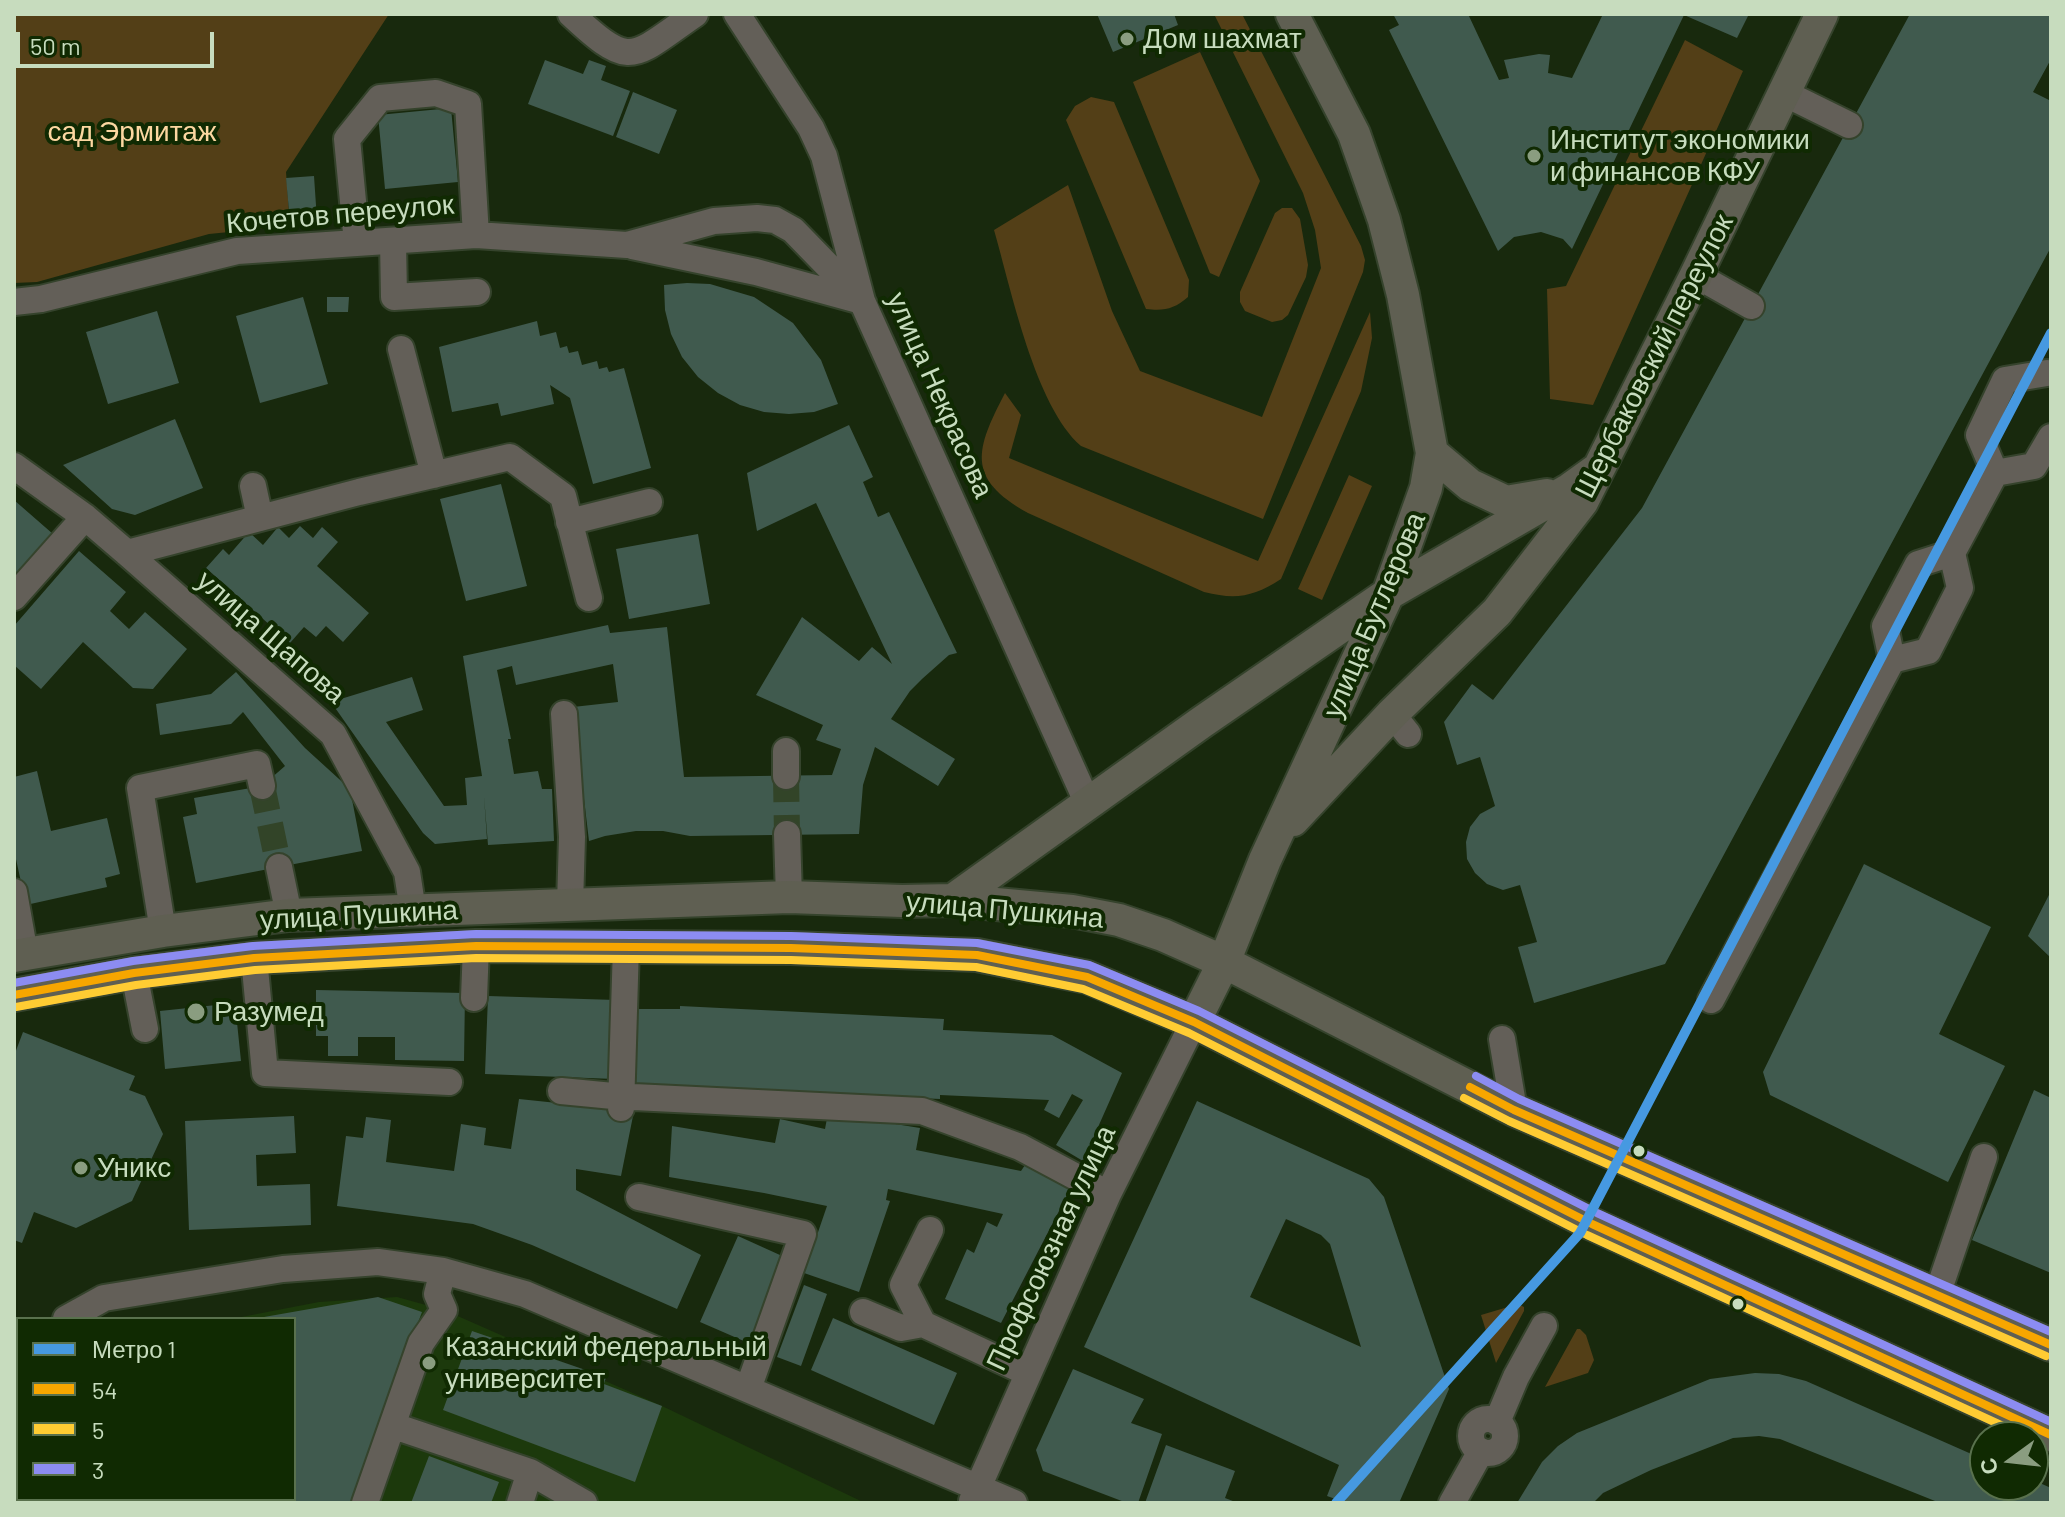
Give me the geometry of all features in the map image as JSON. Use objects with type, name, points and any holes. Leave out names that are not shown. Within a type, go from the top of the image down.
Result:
[{"type":"main road","name":"улица Бутлерова","points":[[1194,1022],[1224,962],[1274,840],[1388,594],[1426,488],[1432,453],[1403,295],[1384,220],[1354,134],[1292,14]]},
{"type":"main road","name":"Щербаковский переулок","points":[[1274,840],[1404,715],[1497,612],[1573,514],[1602,467],[1822,14]]},
{"type":"main road","points":[[1432,453],[1470,485],[1506,502],[1570,489]]},
{"type":"main road","points":[[953,900],[1388,594],[1570,489],[1602,467]]},
{"type":"main road","name":"улица Пушкина","points":[[19,955],[163,931],[289,915],[789,897],[953,900],[1072,911],[1119,920],[1163,935],[1224,962],[1514,1110],[2051,1345]]},
{"type":"main road","name":"улица Пушкина","points":[[14,995],[134,973],[254,958],[476,946],[791,948],[977,955],[1087,977],[1194,1022],[1592,1224],[2051,1435]]},
{"type":"street","points":[[571,14],[600,41],[622,53],[647,47],[695,14]]},
{"type":"street","name":"улица Некрасова","points":[[737,14],[811,128],[824,156],[862,301],[1088,804]]},
{"type":"street","points":[[357,243],[347,139],[380,98],[436,93],[468,104],[476,235]]},
{"type":"street","points":[[1784,93],[1849,125]]},
{"type":"street","name":"Кочетов переулок","points":[[627,245],[714,221],[775,220],[809,244],[823,263],[862,301]]},
{"type":"street","name":"Кочетов переулок","points":[[14,302],[41,299],[237,251],[476,235],[627,245],[756,272],[862,301]]},
{"type":"street","points":[[393,241],[394,297],[477,292]]},
{"type":"street","points":[[1696,275],[1751,306]]},
{"type":"street","points":[[401,349],[434,475]]},
{"type":"street","points":[[1995,473],[1979,435],[2005,380],[2050,374]]},
{"type":"street","points":[[1995,473],[2034,466],[2051,437]]},
{"type":"street","points":[[127,553],[359,492],[510,457],[563,496],[589,598]]},
{"type":"street","name":"улица Щапова","points":[[14,466],[85,517],[333,734],[407,872],[413,911]]},
{"type":"street","points":[[1892,660],[1928,651],[1960,588],[1952,553],[1995,473]]},
{"type":"street","points":[[253,486],[260,518]]},
{"type":"street","points":[[569,522],[649,502]]},
{"type":"street","points":[[14,597],[85,517]]},
{"type":"street","points":[[1711,1000],[1892,660],[1885,626],[1918,564],[1952,553]]},
{"type":"street","points":[[564,714],[572,837],[570,905]]},
{"type":"street","points":[[163,931],[140,788],[257,764],[262,786]]},
{"type":"street","points":[[787,834],[789,897]]},
{"type":"street","points":[[279,867],[289,915]]},
{"type":"street","points":[[14,892],[19,955]]},
{"type":"street","points":[[474,998],[476,946]]},
{"type":"street","points":[[621,1102],[626,946]]},
{"type":"street","points":[[254,958],[265,1073],[449,1082]]},
{"type":"street","points":[[134,973],[145,1029]]},
{"type":"street","name":"Профсоюзная улица","points":[[975,1496],[1108,1194],[1194,1022]]},
{"type":"street","points":[[1502,1039],[1514,1110]]},
{"type":"street","points":[[561,1091],[621,1102],[922,1111],[1020,1147],[1108,1194]]},
{"type":"street","points":[[1937,1295],[1984,1157]]},
{"type":"street","points":[[639,1197],[803,1234],[748,1389]]},
{"type":"street","points":[[923,1324],[903,1285],[930,1230]]},
{"type":"street","points":[[70,1317],[104,1298],[283,1269],[378,1262],[443,1271],[525,1294],[748,1389],[975,1496],[1014,1503]]},
{"type":"street","points":[[365,1503],[421,1343],[444,1310],[437,1294],[443,1271]]},
{"type":"street","points":[[863,1312],[901,1328],[923,1324],[1028,1373]]},
{"type":"street","points":[[1452,1503],[1481,1451],[1493,1452],[1503,1444],[1504,1432],[1497,1422],[1516,1377],[1544,1326]]},
{"type":"street","points":[[394,1426],[530,1472],[584,1503]]},
{"type":"street","points":[[520,1503],[530,1472]]},
{"type":"shaded area","name":"Казанский федеральный университет","points":[[397,1297],[444,1310],[662,1406],[865,1503],[36,1503],[296,1501],[296,1317],[241,1317],[319,1302]]},
{"type":"green space","name":"сад Эрмитаж","points":[[14,14],[389,14],[286,172],[290,226],[209,234],[37,282],[14,283]]},
{"type":"green space","points":[[1214,14],[1242,14],[1361,246],[1365,260],[1363,272],[1263,519],[1081,446],[1050,404],[1038,376],[994,230],[1068,185],[1112,311],[1140,371],[1262,417],[1321,268],[1315,230],[1303,193]]},
{"type":"green space","points":[[1685,40],[1743,71],[1593,405],[1550,399],[1547,289],[1566,286]]},
{"type":"green space","points":[[1200,52],[1260,181],[1219,277],[1210,273],[1133,82]]},
{"type":"green space","points":[[1091,97],[1114,102],[1189,280],[1188,297],[1174,307],[1146,309],[1066,120],[1075,106]]},
{"type":"green space","points":[[1282,208],[1292,208],[1300,219],[1308,265],[1306,277],[1288,315],[1272,322],[1245,311],[1240,302],[1240,292],[1275,213]]},
{"type":"green space","points":[[1370,312],[1372,338],[1361,391],[1281,579],[1262,590],[1235,596],[1204,592],[1028,513],[1008,500],[985,474],[983,446],[1005,393],[1021,415],[1009,458],[1258,561]]},
{"type":"green space","points":[[1349,475],[1372,486],[1322,600],[1298,589]]},
{"type":"green space","points":[[1518,1304],[1524,1307],[1524,1311],[1496,1363],[1481,1315]]},
{"type":"green space","points":[[1577,1329],[1586,1335],[1594,1360],[1588,1373],[1545,1387]]},
{"type":"building","name":"Дом шахмат","points":[[1097,14],[1174,14],[1178,25],[1113,52]]},
{"type":"building","name":"Институт экономики и финансов КФУ","points":[[1393,14],[1468,14],[1499,80],[1509,78],[1504,60],[1539,54],[1550,55],[1548,73],[1572,78],[1603,14],[1749,14],[1737,38],[1684,15],[1572,249],[1563,239],[1541,232],[1514,237],[1498,251],[1389,30],[1399,25]]},
{"type":"building","points":[[1910,14],[2051,14],[2051,59],[2033,92],[2051,101],[2051,247],[1665,964],[1534,1003],[1518,947],[1537,942],[1520,885],[1503,890],[1487,884],[1475,873],[1467,859],[1466,842],[1470,827],[1480,814],[1495,806],[1480,757],[1457,765],[1444,722],[1472,684],[1493,700],[1642,508]]},
{"type":"building","points":[[545,60],[583,74],[589,60],[606,66],[601,80],[630,91],[613,136],[528,104]]},
{"type":"building","points":[[633,92],[677,110],[659,154],[616,137]]},
{"type":"building","points":[[451,108],[458,182],[385,189],[378,115]]},
{"type":"building","points":[[314,176],[317,220],[290,222],[286,178]]},
{"type":"building","points":[[710,284],[754,297],[793,323],[821,360],[838,404],[814,412],[764,412],[740,405],[698,377],[682,357],[671,334],[665,310],[664,285]]},
{"type":"building","points":[[303,297],[328,384],[260,403],[236,316]]},
{"type":"building","points":[[327,297],[349,297],[348,312],[327,312]]},
{"type":"building","points":[[157,311],[179,383],[108,404],[86,332]]},
{"type":"building","points":[[537,321],[540,336],[556,332],[560,348],[567,346],[569,353],[578,351],[582,365],[597,361],[599,369],[607,367],[609,372],[624,368],[651,468],[593,484],[570,398],[550,385],[554,404],[501,416],[498,403],[452,412],[439,347]]},
{"type":"building","points":[[175,419],[203,488],[135,515],[112,509],[63,465]]},
{"type":"building","points":[[849,425],[873,477],[863,482],[878,517],[889,512],[957,653],[949,655],[910,691],[891,719],[955,759],[938,786],[875,747],[863,785],[859,834],[690,836],[663,831],[636,831],[589,841],[573,707],[618,702],[613,664],[516,685],[512,666],[497,670],[511,739],[508,739],[514,774],[538,771],[542,789],[552,789],[554,841],[488,845],[484,796],[487,839],[435,844],[423,833],[331,702],[412,677],[423,710],[386,722],[444,806],[467,805],[465,778],[482,776],[463,656],[608,625],[610,633],[667,627],[684,777],[832,775],[841,749],[816,740],[823,725],[756,695],[802,617],[859,661],[872,647],[892,664],[816,503],[757,531],[747,473]]},
{"type":"building","points":[[501,484],[527,586],[466,601],[440,499]]},
{"type":"building","points":[[14,500],[53,534],[14,578]]},
{"type":"building","points":[[300,526],[313,538],[322,527],[338,542],[317,566],[369,613],[343,642],[326,626],[316,637],[304,627],[290,643],[206,568],[223,549],[229,555],[249,532],[263,545],[278,527],[289,538]]},
{"type":"building","points":[[698,534],[710,604],[629,619],[616,549]]},
{"type":"building","points":[[79,551],[126,592],[110,611],[129,629],[145,612],[187,649],[153,689],[133,688],[83,642],[41,689],[14,665],[14,626]]},
{"type":"building","points":[[236,672],[305,748],[350,789],[362,851],[196,883],[183,817],[197,814],[194,798],[262,786],[285,766],[243,712],[231,724],[160,735],[156,704],[211,694]]},
{"type":"building","points":[[37,771],[51,831],[107,818],[120,874],[105,878],[107,887],[26,905],[14,850],[14,777]]},
{"type":"building","points":[[1864,864],[1991,927],[1939,1034],[2005,1066],[1948,1182],[1770,1095],[1763,1072]]},
{"type":"building","points":[[2051,891],[2051,958],[2028,936]]},
{"type":"building","points":[[316,990],[465,993],[464,1061],[395,1060],[395,1037],[358,1037],[358,1056],[328,1056],[328,1036],[316,1036]]},
{"type":"building","points":[[488,996],[616,1000],[614,1079],[485,1074]]},
{"type":"building","points":[[235,1003],[241,1061],[165,1069],[160,1011]]},
{"type":"building","points":[[680,1006],[944,1019],[943,1030],[1052,1035],[1122,1073],[1083,1161],[1056,1145],[1083,1100],[1072,1094],[1059,1118],[1044,1110],[1049,1100],[940,1095],[940,1099],[634,1087],[634,1009],[680,1009]]},
{"type":"building","name":"Уникс","points":[[23,1032],[135,1076],[129,1090],[145,1096],[163,1134],[132,1201],[76,1228],[34,1212],[22,1243],[14,1240],[14,1056]]},
{"type":"building","points":[[2034,1090],[2051,1098],[2051,1273],[1972,1240]]},
{"type":"building","points":[[519,1099],[634,1111],[621,1176],[576,1169],[576,1190],[701,1255],[677,1309],[532,1245],[473,1224],[337,1206],[346,1136],[363,1138],[366,1117],[391,1120],[386,1162],[454,1171],[461,1124],[486,1128],[484,1145],[511,1149]]},
{"type":"building","points":[[1197,1101],[1369,1179],[1384,1197],[1449,1389],[1399,1503],[1347,1503],[1327,1496],[1339,1465],[1084,1347]],"holes":[[[1286,1219],[1321,1235],[1330,1244],[1361,1347],[1250,1297]]]},
{"type":"building","points":[[828,1113],[920,1128],[916,1150],[1021,1171],[1027,1162],[1073,1184],[1001,1323],[945,1299],[967,1249],[974,1253],[987,1222],[997,1227],[1003,1214],[888,1189],[886,1200],[890,1201],[859,1292],[804,1273],[827,1206],[669,1177],[672,1126],[775,1143],[780,1119],[825,1129]]},
{"type":"building","points":[[294,1116],[296,1153],[256,1155],[257,1186],[310,1184],[311,1225],[189,1230],[185,1121]]},
{"type":"building","points":[[738,1236],[791,1260],[753,1345],[700,1322]]},
{"type":"building","points":[[804,1285],[827,1294],[801,1366],[777,1357]]},
{"type":"building","points":[[378,1297],[422,1312],[351,1503],[268,1501],[296,1501],[296,1317],[264,1317]]},
{"type":"building","points":[[833,1318],[957,1373],[934,1425],[811,1370]]},
{"type":"building","points":[[472,1331],[606,1377],[604,1384],[662,1406],[635,1482],[443,1410]]},
{"type":"building","points":[[1073,1369],[1144,1399],[1131,1423],[1162,1434],[1138,1503],[1127,1503],[1043,1471],[1036,1450]]},
{"type":"building","points":[[1755,1373],[1779,1374],[1806,1381],[1969,1453],[1969,1501],[2049,1501],[2049,1487],[2051,1503],[1940,1503],[1780,1439],[1759,1436],[1733,1438],[1651,1470],[1603,1493],[1593,1503],[1517,1503],[1542,1462],[1577,1433],[1710,1379]]},
{"type":"building","points":[[1166,1445],[1235,1471],[1225,1498],[1238,1503],[1145,1503]]},
{"type":"building","points":[[429,1456],[499,1482],[491,1503],[411,1503]]},
{"type":"building","points":[[50,1501],[144,1501],[143,1503]]},
{"type":"tunnel","points":[[786,776],[787,834]]},
{"type":"tunnel","points":[[262,786],[279,867]]},
{"type":"metro line","name":"1","points":[[1336,1503],[1580,1233],[2051,333]]},
{"type":"transit line","name":"3","points":[[14,983],[133,961],[253,946],[476,934],[791,936],[977,943],[1089,965],[1199,1011],[1597,1213],[2051,1422]]},
{"type":"transit line","name":"54","points":[[14,995],[134,973],[254,958],[476,946],[791,948],[977,955],[1087,977],[1194,1022],[1592,1224],[2051,1435]]},
{"type":"transit line","name":"5","points":[[16,1007],[136,985],[255,970],[476,958],[791,960],[976,967],[1083,989],[1189,1033],[1587,1235],[1992,1421]]},
{"type":"transit line","name":"3","points":[[1476,1076],[1519,1099],[2051,1332]]},
{"type":"transit line","name":"54","points":[[1470,1087],[1514,1110],[2051,1345]]},
{"type":"transit line","name":"5","points":[[1464,1098],[1509,1121],[2046,1356]]},
{"type":"place","name":"Дом шахмат","points":[[1127,39]]},
{"type":"place","name":"Институт экономики и финансов КФУ","points":[[1534,156]]},
{"type":"place","name":"Разумед","points":[[196,1012]]},
{"type":"place","name":"Уникс","points":[[81,1168]]},
{"type":"place","name":"Казанский федеральный университет","points":[[429,1363]]}]
